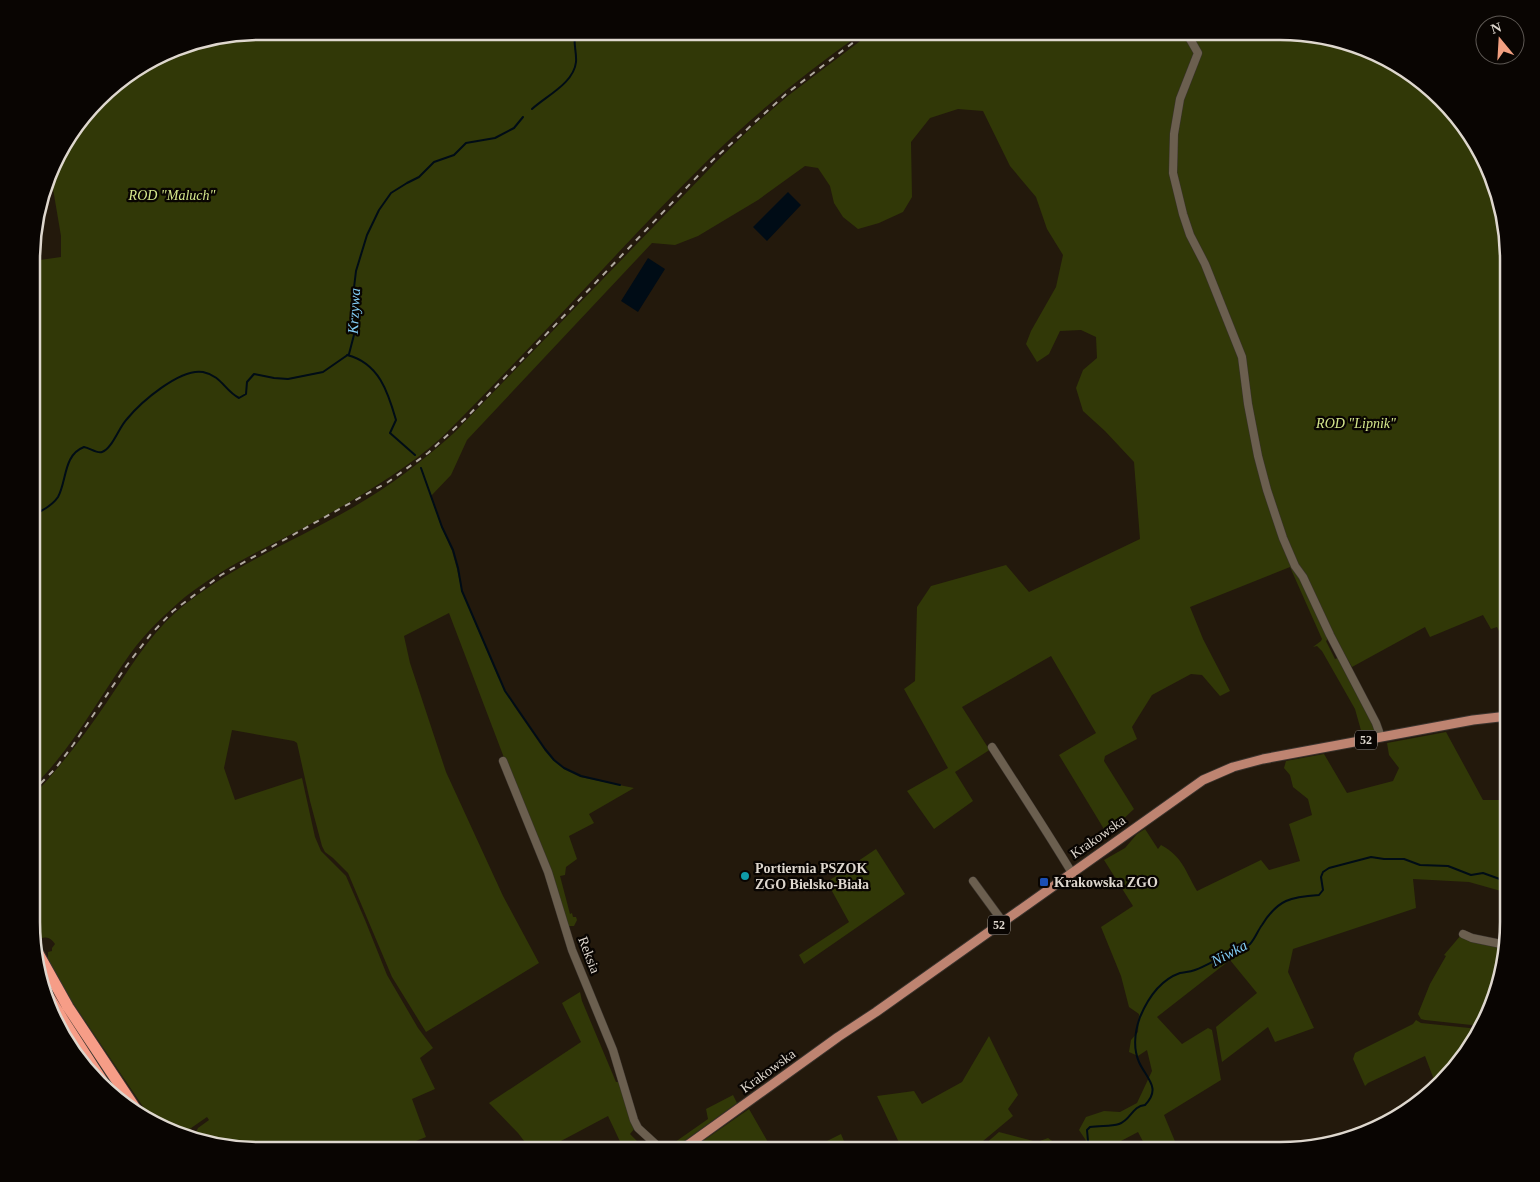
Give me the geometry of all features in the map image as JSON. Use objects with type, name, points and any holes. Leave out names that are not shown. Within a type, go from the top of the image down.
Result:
[{"type":"highway","points":[[44,964],[68,1007],[128,1098]]},
{"type":"highway","points":[[68,1028],[81,1049]]},
{"type":"main road","name":"Krakowska","points":[[692,1142],[1190,788],[1215,774],[1252,762],[1473,720],[1500,717]]},
{"type":"street","points":[[1191,40],[1198,53],[1180,99],[1174,134],[1173,173],[1183,214],[1190,235],[1205,264],[1242,357],[1248,404],[1260,466],[1283,538],[1295,566],[1303,577],[1330,635],[1376,723],[1381,738]]},
{"type":"street","points":[[992,747],[1072,873]]},
{"type":"street","name":"Reksia","points":[[503,761],[548,872],[572,950],[613,1050],[634,1120],[638,1128],[653,1142]]},
{"type":"street","points":[[973,881],[1003,922]]},
{"type":"street","points":[[1463,934],[1472,938],[1499,944]]},
{"type":"green space","name":"ROD \"Maluch\"","points":[[246,40],[852,40],[784,92],[710,158],[639,230],[473,406],[426,451],[357,498],[213,577],[170,610],[136,646],[60,757],[40,779],[40,260],[61,257],[61,236],[53,188],[63,163],[86,126],[115,95],[138,77],[176,57],[217,44]]},
{"type":"green space","name":"ROD \"Lipnik\"","points":[[861,40],[1294,40],[1323,44],[1364,57],[1390,70],[1414,86],[1445,115],[1463,138],[1483,176],[1496,217],[1500,246],[1500,633],[1497,627],[1491,629],[1483,615],[1430,637],[1425,627],[1352,667],[1333,634],[1326,641],[1335,659],[1340,657],[1375,730],[1374,733],[1362,734],[1355,709],[1322,651],[1317,646],[1313,647],[1322,639],[1290,567],[1190,607],[1203,639],[1230,691],[1220,696],[1202,675],[1191,674],[1152,695],[1132,727],[1137,739],[1105,756],[1104,761],[1134,809],[1107,834],[1059,755],[1096,733],[1051,656],[962,707],[987,746],[991,749],[955,772],[973,801],[934,829],[907,791],[948,768],[904,689],[915,681],[917,607],[931,586],[1006,565],[1029,592],[1140,539],[1134,462],[1083,411],[1076,388],[1083,370],[1097,358],[1096,337],[1081,330],[1060,331],[1049,354],[1037,362],[1026,344],[1031,331],[1056,287],[1063,255],[1047,229],[1036,197],[1010,166],[983,111],[958,109],[930,118],[911,142],[912,197],[903,212],[879,223],[858,229],[843,217],[834,203],[830,186],[818,168],[805,166],[758,200],[698,236],[675,245],[652,243],[467,440],[451,475],[431,496],[452,551],[462,592],[498,677],[514,706],[545,751],[564,769],[580,777],[634,788],[589,814],[594,823],[569,836],[577,859],[566,867],[565,875],[560,876],[570,914],[572,913],[573,917],[576,917],[577,920],[574,926],[568,926],[449,613],[404,636],[410,663],[446,772],[503,896],[539,963],[426,1032],[392,977],[348,873],[325,852],[322,846],[297,743],[232,730],[224,768],[235,800],[302,778],[315,837],[321,851],[346,876],[387,975],[418,1028],[433,1048],[420,1058],[435,1089],[412,1099],[426,1137],[413,1142],[246,1142],[217,1138],[196,1132],[198,1128],[209,1120],[207,1117],[189,1130],[144,1109],[73,1003],[48,960],[48,952],[52,951],[55,944],[49,938],[40,939],[40,788],[81,739],[147,643],[176,612],[196,596],[239,568],[366,500],[406,473],[431,453],[455,432],[716,162],[789,95]]},
{"type":"green space","points":[[1446,732],[1483,800],[1500,800],[1500,891],[1469,882],[1413,879],[1416,908],[1293,949],[1288,972],[1314,1028],[1275,1042],[1268,1027],[1222,1062],[1216,1027],[1257,993],[1230,960],[1157,1017],[1182,1044],[1208,1028],[1212,1030],[1221,1080],[1164,1115],[1175,1142],[1143,1142],[1138,1132],[1119,1142],[1087,1142],[1079,1130],[1086,1117],[1104,1111],[1120,1112],[1137,1103],[1152,1071],[1147,1050],[1138,1056],[1129,1052],[1131,1040],[1138,1032],[1139,1014],[1129,1007],[1121,976],[1101,927],[1133,906],[1104,860],[1125,848],[1137,834],[1145,829],[1158,849],[1161,845],[1174,854],[1197,891],[1261,860],[1269,870],[1300,861],[1289,824],[1312,815],[1308,799],[1293,787],[1290,775],[1284,768],[1286,761],[1324,754],[1347,793],[1393,781],[1399,768],[1389,755],[1387,743]]},
{"type":"green space","points":[[876,849],[905,894],[804,964],[799,955],[849,922],[827,882]]},
{"type":"green space","points":[[1461,935],[1499,945],[1496,965],[1488,992],[1474,1025],[1425,1020],[1421,1019],[1418,1014],[1430,984],[1446,956],[1444,955]]},
{"type":"green space","points":[[580,992],[616,1082],[620,1082],[635,1128],[630,1134],[638,1142],[620,1142],[608,1116],[559,1142],[525,1142],[489,1103],[581,1042],[562,1003]]},
{"type":"green space","points":[[1416,1020],[1421,1023],[1472,1028],[1454,1056],[1434,1078],[1425,1056],[1365,1086],[1353,1059],[1355,1053],[1413,1024]]},
{"type":"green space","points":[[989,1036],[1018,1095],[1008,1109],[1013,1116],[982,1142],[899,1142],[877,1096],[914,1091],[922,1104],[962,1082]]},
{"type":"green space","points":[[733,1095],[737,1103],[683,1142],[675,1142],[708,1119],[706,1109]]},
{"type":"green space","points":[[749,1109],[768,1142],[702,1142]]},
{"type":"green space","points":[[999,1132],[1037,1142],[987,1142]]},
{"type":"green space","points":[[841,1134],[844,1142],[825,1142]]},
{"type":"green space","points":[[1048,1138],[1054,1142],[1037,1142]]},
{"type":"shaded area","points":[[788,192],[801,205],[767,241],[753,227]]},
{"type":"shaded area","points":[[648,258],[665,269],[638,312],[621,301]]},
{"type":"waterway","name":"Krzywa","points":[[532,109],[565,83],[574,70],[576,62],[574,40]]},
{"type":"waterway","name":"Krzywa","points":[[40,512],[50,506],[58,497],[66,469],[72,456],[77,451],[84,447],[98,452],[106,450],[133,412],[151,396],[183,375],[194,372],[209,374],[219,380],[239,398],[246,394],[247,382],[254,374],[288,379],[323,372],[349,354],[355,331],[352,304],[356,271],[367,235],[379,210],[391,193],[419,177],[434,162],[454,155],[466,143],[495,138],[514,128],[523,117]]},
{"type":"waterway","points":[[347,355],[367,365],[380,380],[396,420],[390,433],[415,455]]},
{"type":"waterway","points":[[421,468],[442,527],[453,550],[462,591],[505,691],[554,760],[564,768],[581,776],[620,785]]},
{"type":"waterway","name":"Niwka","points":[[1088,1142],[1087,1130],[1090,1127],[1119,1124],[1134,1110],[1145,1105],[1150,1099],[1152,1093],[1151,1083],[1137,1057],[1135,1040],[1140,1017],[1156,990],[1173,976],[1199,968],[1248,946],[1268,916],[1280,905],[1293,899],[1319,895],[1323,890],[1321,877],[1323,872],[1329,868],[1371,857],[1404,859],[1420,865],[1448,866],[1471,875],[1483,873],[1500,879]]},
{"type":"railway","points":[[40,784],[55,769],[73,745],[127,665],[151,634],[173,611],[221,575],[388,482],[428,453],[466,418],[713,160],[786,94],[857,40]]},
{"type":"place","name":"Portiernia PSZOK ZGO Bielsko-Biała","points":[[745,876]]},
{"type":"place","name":"Krakowska ZGO","points":[[1044,882]]}]
